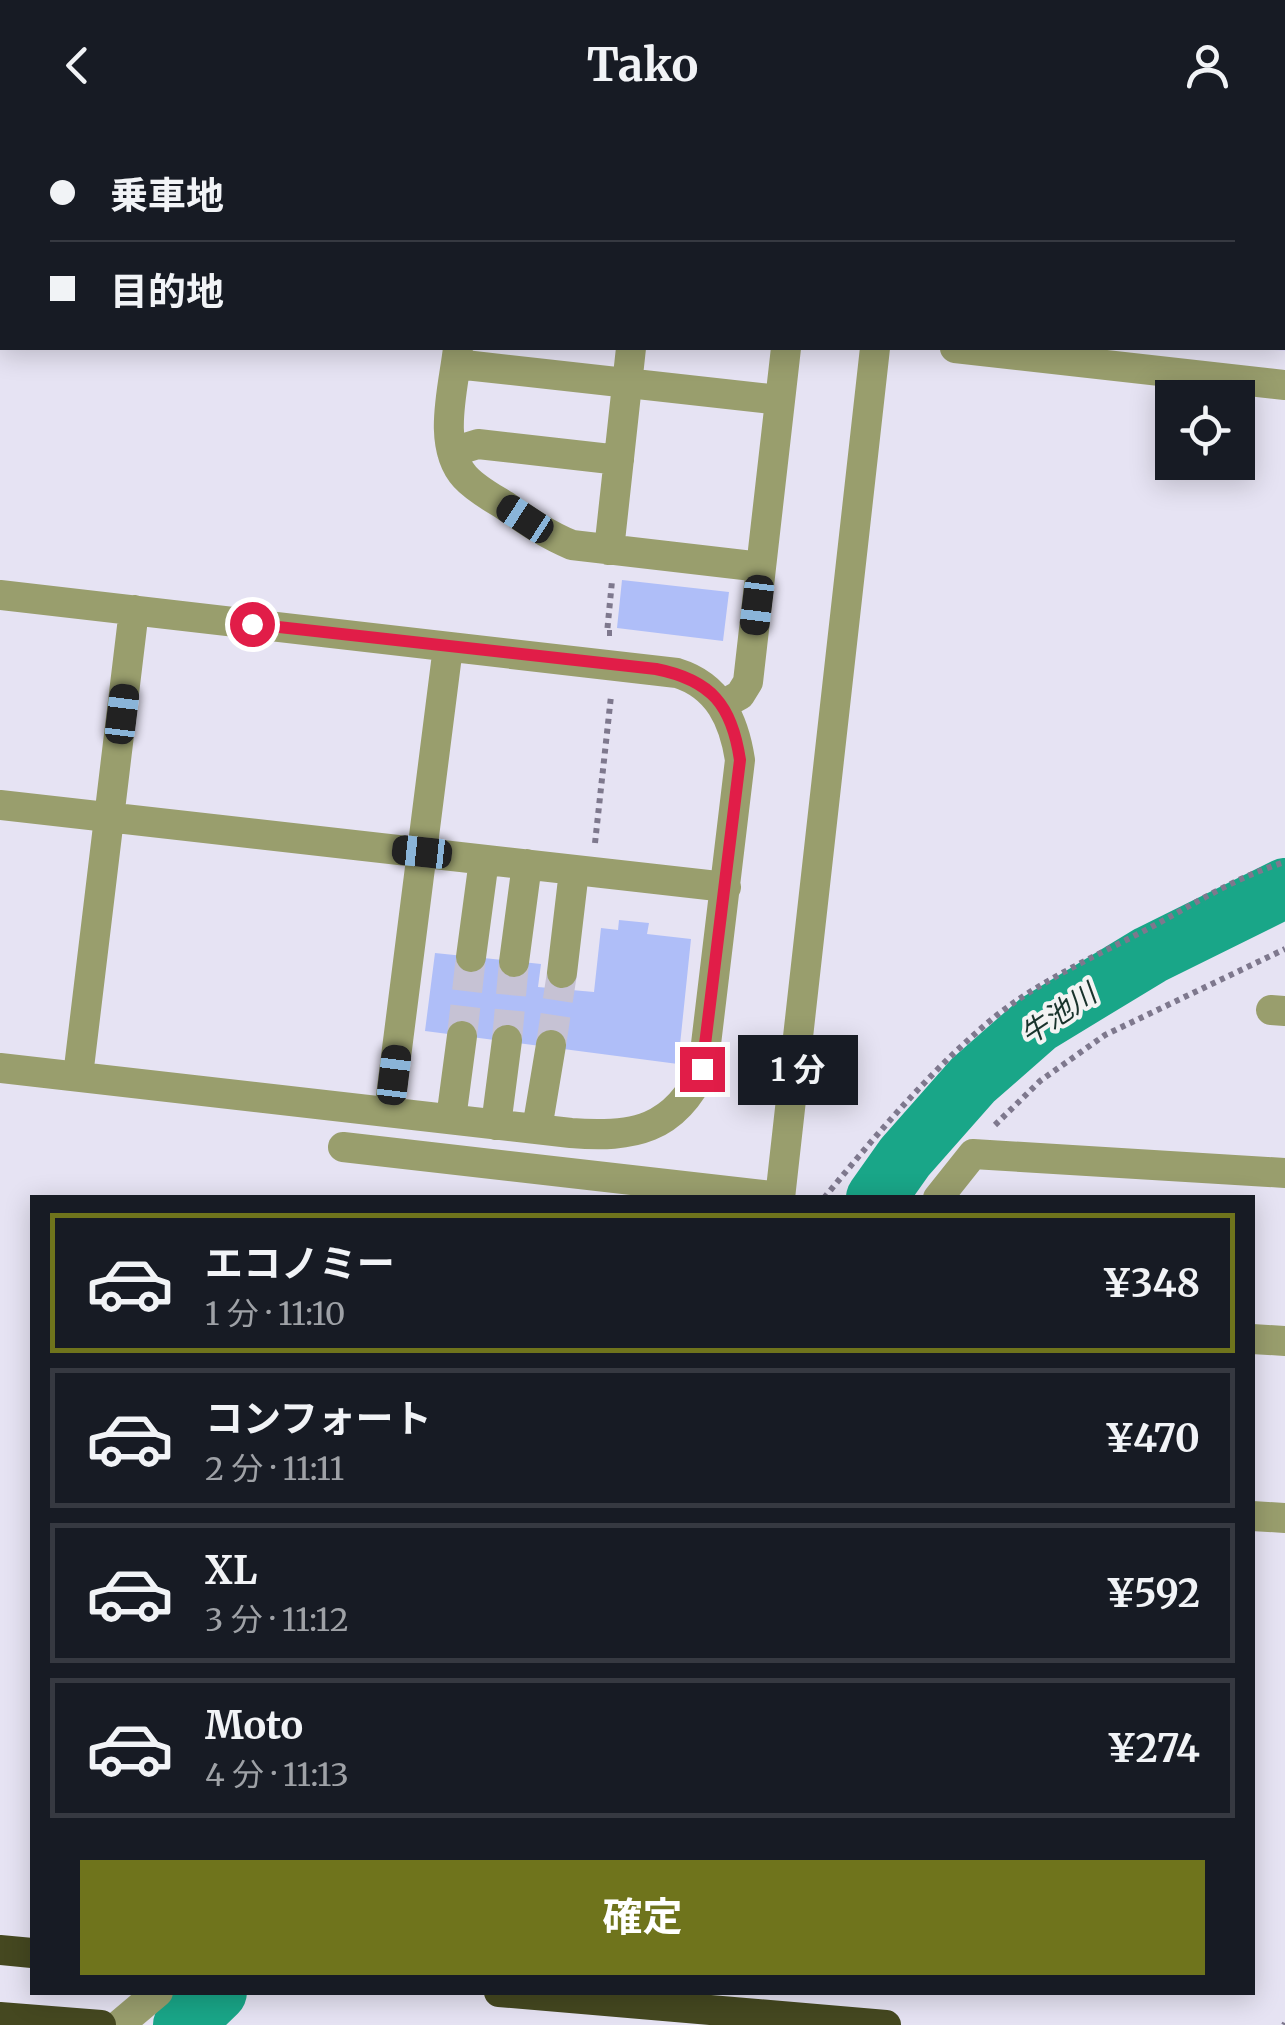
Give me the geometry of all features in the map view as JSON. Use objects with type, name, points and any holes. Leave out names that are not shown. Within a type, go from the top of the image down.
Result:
[{"type":"highway","points":[[0,1950],[30,1952]]},
{"type":"highway","points":[[534,1995],[886,2025]]},
{"type":"highway","points":[[0,2016],[101,2025]]},
{"type":"street","points":[[611,566],[631,350]]},
{"type":"street","points":[[722,704],[740,695],[748,682],[786,350]]},
{"type":"street","points":[[780,1195],[875,350]]},
{"type":"street","points":[[973,350],[1285,385]]},
{"type":"street","points":[[761,567],[611,566],[548,534],[468,480],[452,452],[449,428],[457,356],[627,383],[780,400]]},
{"type":"street","points":[[452,452],[478,444],[619,460]]},
{"type":"street","points":[[0,595],[677,673],[698,682],[722,704],[736,732],[740,760],[702,1069],[694,1088],[662,1122],[644,1130],[609,1136],[0,1068]]},
{"type":"street","points":[[78,1076],[134,610]]},
{"type":"street","points":[[389,1112],[448,647]]},
{"type":"street","points":[[0,805],[726,887]]},
{"type":"street","points":[[471,957],[484,860]]},
{"type":"street","points":[[514,962],[527,864]]},
{"type":"street","points":[[562,974],[574,871]]},
{"type":"street","points":[[451,1120],[462,1036]]},
{"type":"street","points":[[496,1124],[507,1040]]},
{"type":"street","points":[[537,1129],[551,1045]]},
{"type":"street","points":[[343,1148],[762,1195]]},
{"type":"street","points":[[940,1195],[973,1154],[1285,1173]]},
{"type":"street","points":[[1255,1339],[1285,1341]]},
{"type":"street","points":[[1255,1516],[1285,1518]]},
{"type":"street","points":[[118,2025],[154,1995]]},
{"type":"path","points":[[611,566],[606,633],[618,634]]},
{"type":"path","points":[[594,847],[611,692]]},
{"type":"path","points":[[826,1195],[891,1117],[992,1019],[1055,978],[1211,894],[1285,862]]},
{"type":"path","points":[[973,1154],[1010,1110],[1074,1054],[1105,1035],[1285,949]]},
{"type":"building","points":[[622,580],[729,592],[723,641],[617,628]]},
{"type":"building","points":[[619,920],[649,923],[647,934],[691,939],[678,1064],[425,1031],[435,953],[541,964],[538,987],[594,992],[601,928],[618,930]]},
{"type":"waterway","name":"牛池川","points":[[878,1195],[905,1157],[973,1080],[1038,1023],[1150,955],[1285,888]]},
{"type":"waterway","name":"牛池川","points":[[183,2025],[214,1995]]},
{"type":"tunnel","points":[[462,1036],[471,957]]},
{"type":"tunnel","points":[[507,1040],[514,962]]},
{"type":"tunnel","points":[[551,1045],[562,973]]},
{"type":"route","points":[[252,624],[656,669],[688,677],[710,692],[730,718],[740,760],[702,1069]]}]
